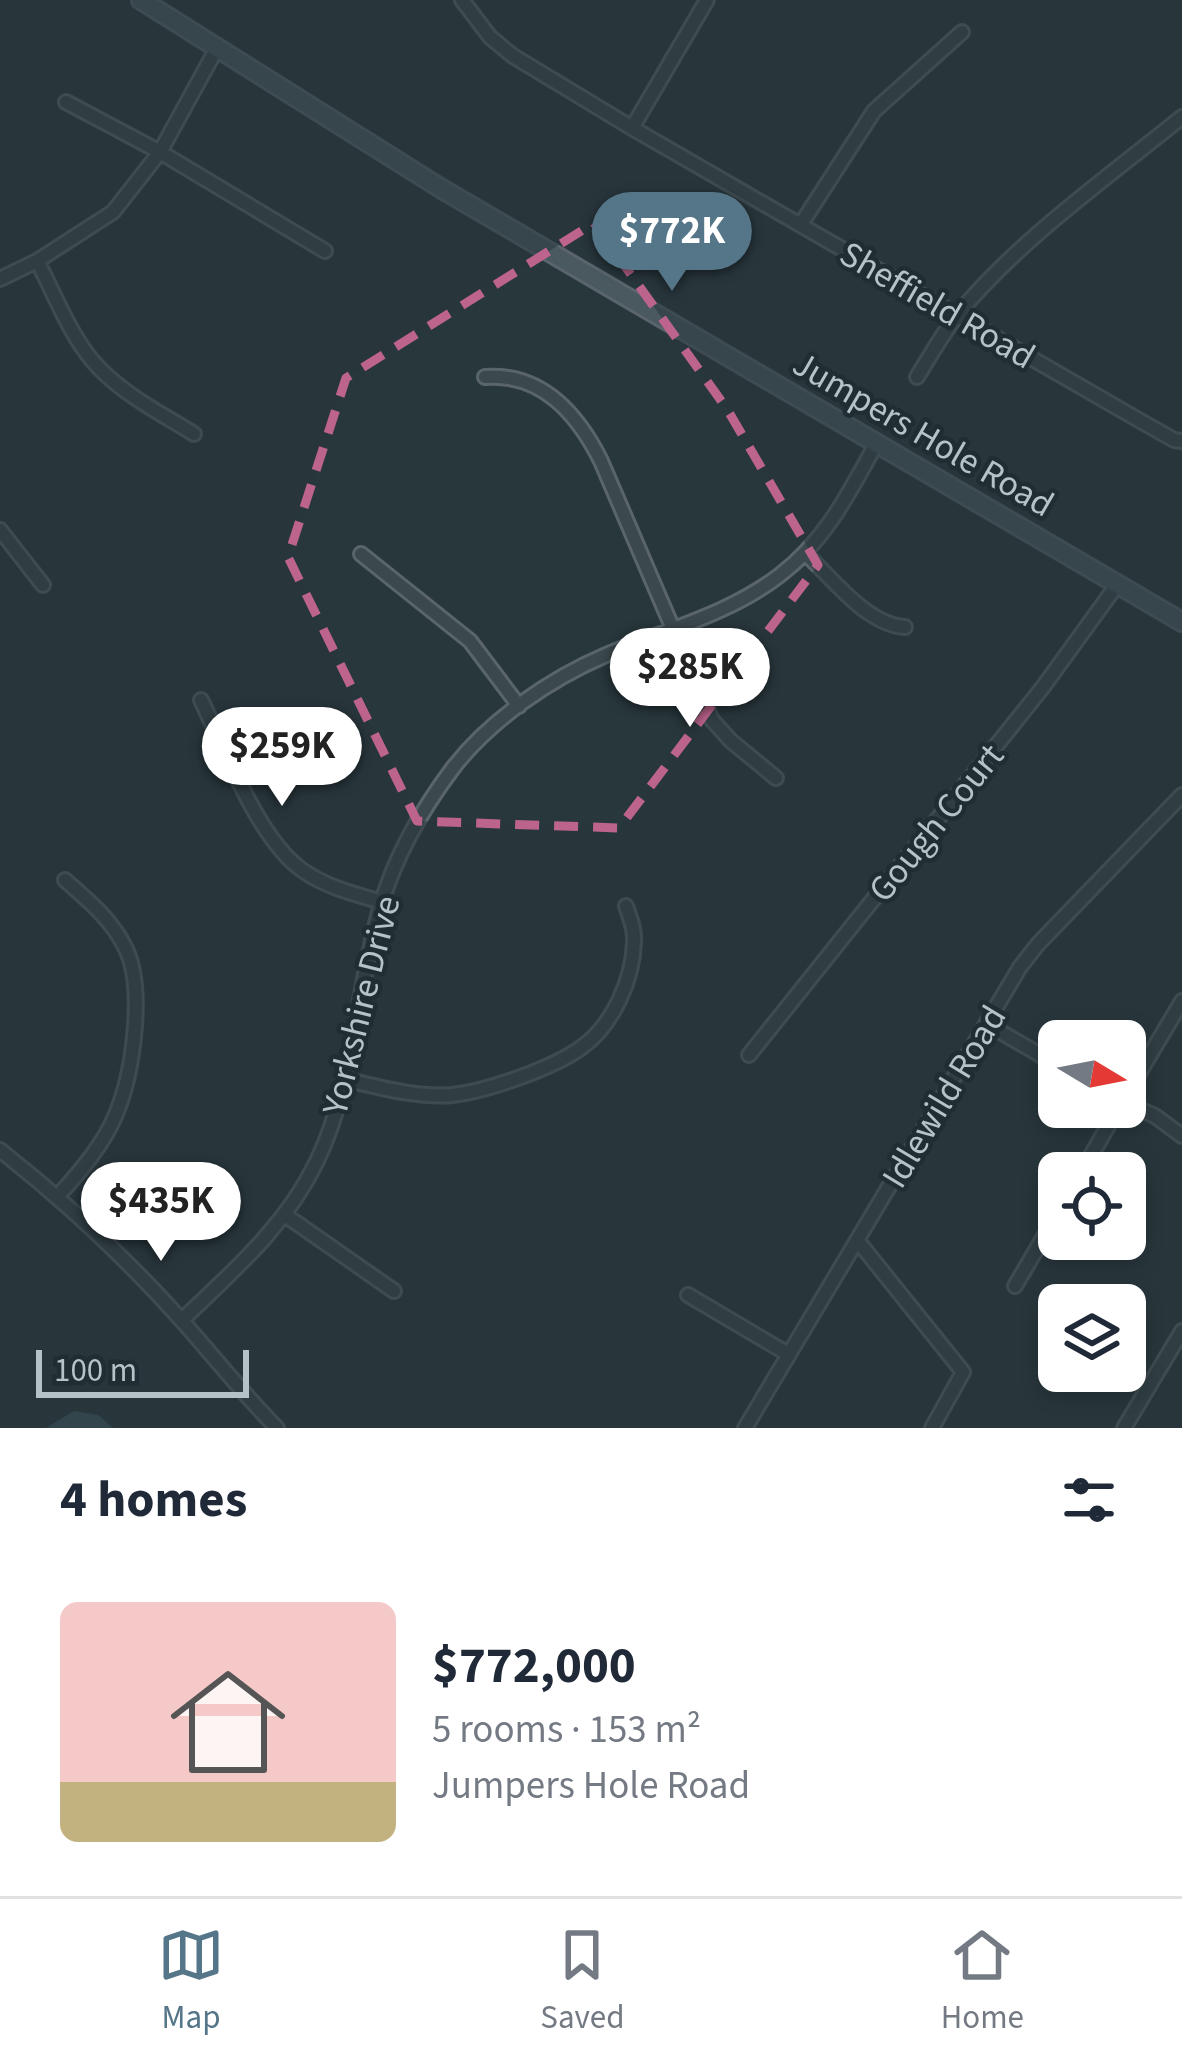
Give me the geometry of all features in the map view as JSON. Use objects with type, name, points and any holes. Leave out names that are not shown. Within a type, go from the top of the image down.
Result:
[{"type":"main road","name":"Jumpers Hole Road","points":[[141,0],[442,189],[1182,622]]},
{"type":"street","name":"Sheffield Road","points":[[462,0],[490,37],[513,56],[1182,441]]},
{"type":"street","points":[[632,128],[707,0]]},
{"type":"street","points":[[801,224],[874,111],[962,32]]},
{"type":"street","points":[[0,279],[113,212],[160,152],[218,46]]},
{"type":"street","points":[[66,102],[325,251]]},
{"type":"street","points":[[917,376],[958,315],[1005,266],[1182,117]]},
{"type":"street","points":[[37,260],[98,367],[123,390],[194,434]]},
{"type":"street","points":[[485,377],[505,376],[541,388],[585,434],[601,461],[712,720],[776,778]]},
{"type":"street","name":"Yorkshire Drive","points":[[182,1320],[261,1245],[319,1157],[333,1121],[382,902],[405,847],[437,791],[475,744],[519,706],[601,657],[748,596],[778,576],[826,530],[876,444]]},
{"type":"street","points":[[0,530],[43,585]]},
{"type":"street","points":[[806,553],[880,621],[905,627]]},
{"type":"street","points":[[361,554],[470,641],[519,706]]},
{"type":"street","name":"Gough Court","points":[[749,1055],[1042,687],[1117,585]]},
{"type":"street","points":[[201,700],[277,847],[321,882],[382,902]]},
{"type":"street","name":"Idlewild Road","points":[[745,1428],[1020,967],[1182,795]]},
{"type":"street","points":[[57,1197],[116,1116],[126,1079],[136,998],[132,964],[112,926],[65,880]]},
{"type":"street","points":[[343,1079],[407,1093],[454,1095],[527,1074],[582,1048],[621,996],[634,942],[626,906]]},
{"type":"street","points":[[1146,1063],[1182,1001]]},
{"type":"street","points":[[986,1024],[1038,1054]]},
{"type":"street","points":[[1146,1112],[1182,1136]]},
{"type":"street","points":[[0,1150],[121,1257],[277,1428]]},
{"type":"street","points":[[285,1215],[394,1291]]},
{"type":"street","points":[[857,1240],[963,1372],[932,1428]]},
{"type":"street","points":[[1015,1286],[1038,1246]]},
{"type":"street","points":[[688,1294],[788,1354]]},
{"type":"street","points":[[1124,1428],[1182,1331]]},
{"type":"highlighted area","points":[[594,223],[727,409],[818,565],[619,828],[417,821],[288,557],[346,378]]},
{"type":"water","points":[[74,1411],[98,1415],[113,1428],[46,1428]]}]
